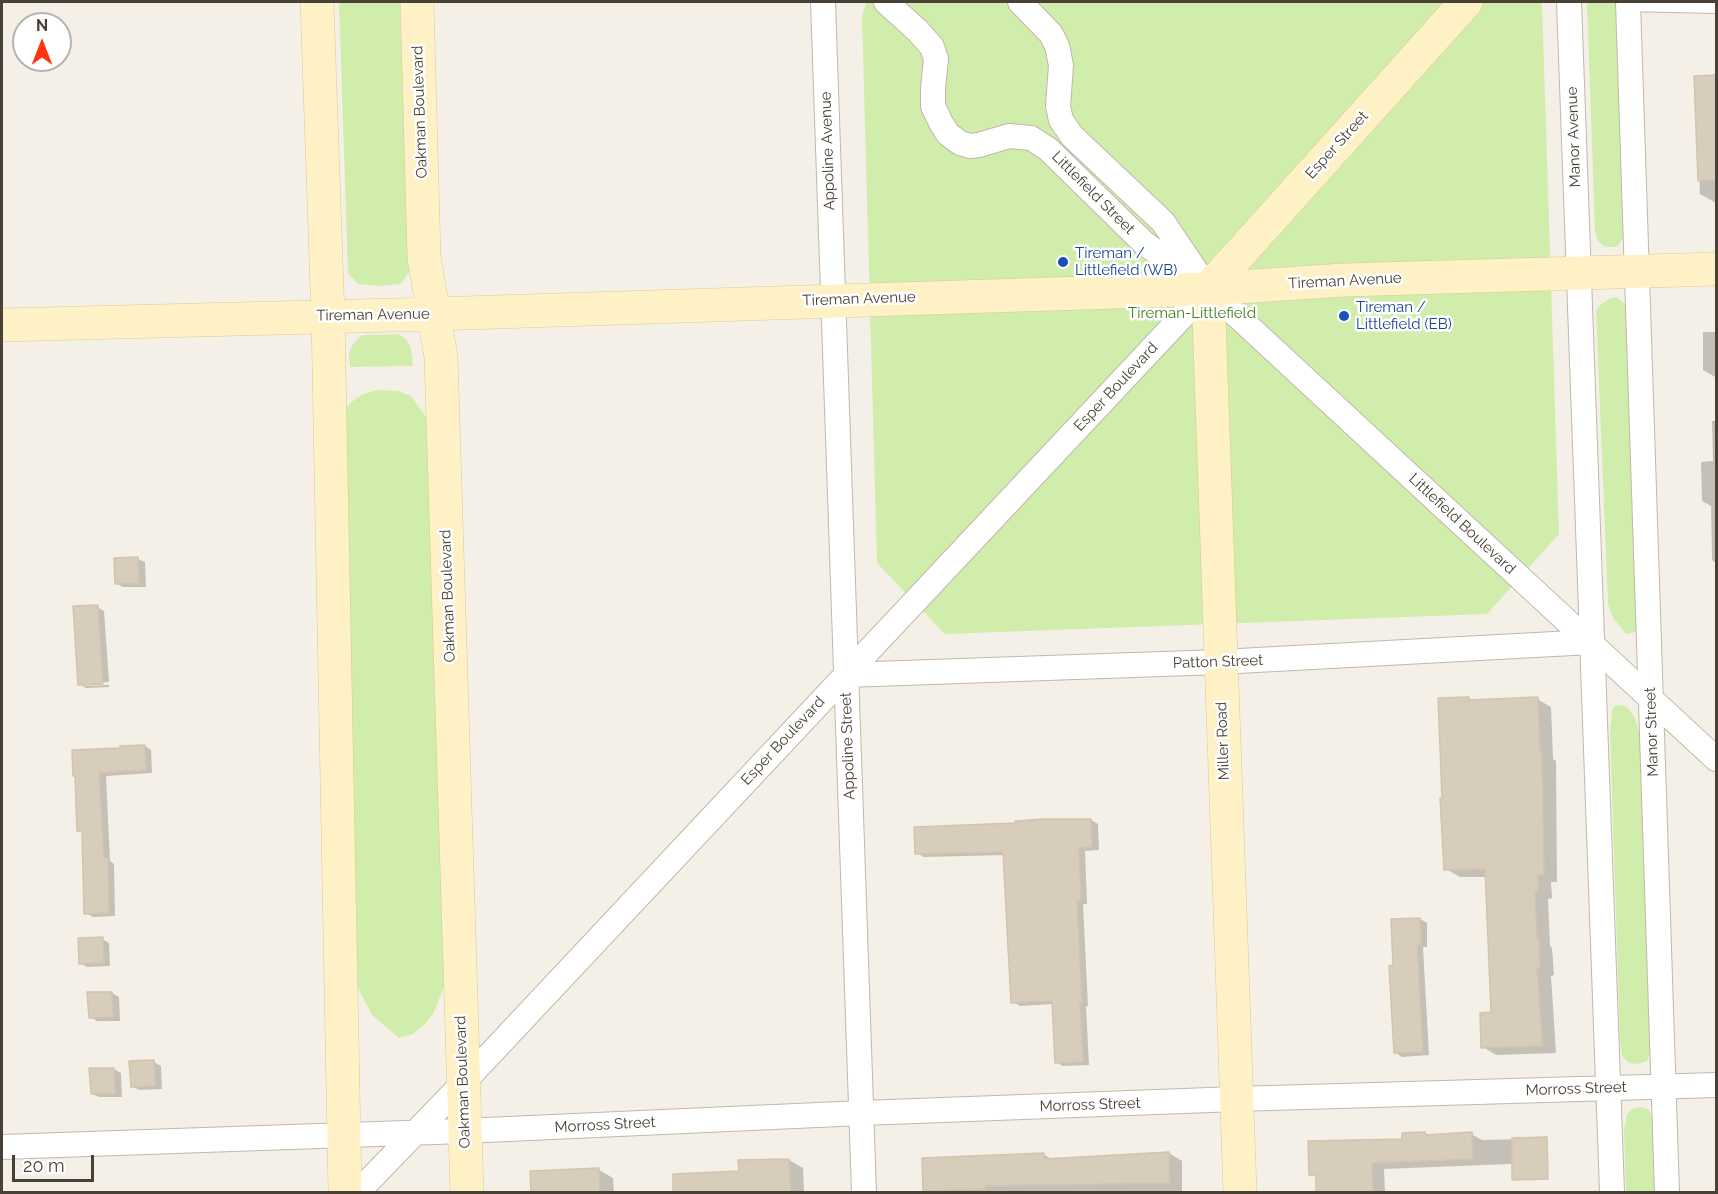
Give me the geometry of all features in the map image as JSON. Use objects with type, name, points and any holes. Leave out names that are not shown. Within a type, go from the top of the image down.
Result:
[{"type":"street","points":[[317,2],[328,317],[342,1135],[345,1192]]},
{"type":"street","name":"Oakman Boulevard","points":[[417,2],[424,257],[441,357],[466,1192]]},
{"type":"street","name":"Appoline Avenue","points":[[823,2],[833,300]]},
{"type":"street","name":"Littlefield Street","points":[[886,2],[932,46],[936,59],[933,106],[948,134],[960,143],[970,146],[1009,136],[1031,138],[1039,142],[1048,148],[1144,243],[1208,289]]},
{"type":"street","name":"Littlefield Street","points":[[1020,2],[1051,34],[1057,46],[1061,65],[1058,106],[1061,120],[1072,136],[1163,222],[1208,289]]},
{"type":"street","name":"Esper Street","points":[[1208,289],[1466,2]]},
{"type":"street","name":"Manor Avenue","points":[[1569,2],[1579,272]]},
{"type":"street","points":[[1628,3],[1637,271]]},
{"type":"street","name":"Tireman Avenue","points":[[2,325],[434,314],[1208,289],[1344,280],[1716,269]]},
{"type":"street","name":"Manor Street","points":[[1637,271],[1667,1192]]},
{"type":"street","points":[[1579,272],[1612,1192]]},
{"type":"street","name":"Littlefield Boulevard","points":[[1208,289],[1716,759]]},
{"type":"street","name":"Miller Road","points":[[1208,289],[1240,1192]]},
{"type":"street","name":"Esper Boulevard","points":[[358,1192],[1208,289]]},
{"type":"street","name":"Appoline Street","points":[[833,300],[864,1192]]},
{"type":"street","name":"Patton Street","points":[[845,675],[1220,662],[1591,642]]},
{"type":"street","name":"Morross Street","points":[[342,1135],[1237,1099],[1716,1085]]},
{"type":"street","points":[[2,1147],[342,1135]]},
{"type":"lane","points":[[1628,3],[1716,7]]},
{"type":"green space","points":[[339,2],[400,2],[409,272],[401,284],[378,286],[358,284],[348,273]]},
{"type":"green space","name":"Tireman-Littlefield","points":[[866,2],[1542,2],[1559,534],[1487,614],[945,634],[877,563],[862,17]]},
{"type":"green space","points":[[1587,2],[1617,2],[1624,237],[1617,247],[1605,247],[1598,241],[1595,232]]},
{"type":"green space","points":[[1616,297],[1627,308],[1637,627],[1635,632],[1626,634],[1613,618],[1608,604],[1596,311],[1600,305]]},
{"type":"green space","points":[[398,334],[406,339],[411,349],[413,366],[350,367],[349,353],[353,344],[362,335]]},
{"type":"green space","points":[[378,390],[398,391],[411,396],[429,421],[447,979],[433,1014],[426,1023],[413,1034],[399,1038],[372,1015],[359,990],[354,968],[340,418],[350,403],[363,394]]},
{"type":"green space","points":[[1615,706],[1627,707],[1634,716],[1641,737],[1652,1048],[1647,1061],[1639,1064],[1629,1063],[1622,1056],[1620,1040],[1610,732],[1612,710]]},
{"type":"green space","points":[[1641,1107],[1649,1110],[1655,1126],[1657,1192],[1626,1192],[1624,1129],[1627,1115],[1632,1109]]},
{"type":"building","points":[[1716,75],[1716,180],[1698,181],[1694,76]]},
{"type":"building","points":[[138,557],[139,583],[115,584],[114,558]]},
{"type":"building","points":[[98,605],[103,684],[78,685],[73,606]]},
{"type":"building","points":[[1469,697],[1469,700],[1538,697],[1540,751],[1542,751],[1544,875],[1538,875],[1538,891],[1535,891],[1540,968],[1537,968],[1543,1046],[1481,1048],[1480,1013],[1491,1012],[1485,869],[1444,870],[1440,798],[1442,798],[1438,698]]},
{"type":"building","points":[[145,745],[146,770],[99,773],[104,858],[108,858],[109,913],[84,914],[82,831],[77,831],[72,750]]},
{"type":"building","points":[[1091,819],[1092,847],[1079,848],[1081,901],[1077,901],[1083,1062],[1055,1063],[1052,1001],[1011,1003],[1003,852],[915,854],[914,827],[1015,823],[1015,821]]},
{"type":"building","points":[[1420,918],[1421,944],[1417,944],[1423,1052],[1394,1053],[1389,966],[1393,965],[1391,919]]},
{"type":"building","points":[[103,937],[104,963],[79,964],[78,938]]},
{"type":"building","points":[[87,992],[112,992],[113,1017],[89,1018]]},
{"type":"building","points":[[154,1060],[155,1086],[131,1087],[129,1061]]},
{"type":"building","points":[[89,1068],[114,1068],[115,1094],[91,1094]]},
{"type":"building","points":[[1425,1132],[1426,1135],[1472,1132],[1473,1159],[1372,1163],[1373,1192],[1316,1192],[1316,1175],[1309,1175],[1308,1141],[1402,1139],[1402,1133]]},
{"type":"building","points":[[1547,1137],[1548,1179],[1512,1180],[1512,1138]]},
{"type":"building","points":[[1169,1152],[1170,1183],[985,1186],[985,1189],[923,1191],[922,1158],[1044,1153],[1044,1159]]},
{"type":"building","points":[[789,1159],[791,1192],[673,1192],[673,1174],[739,1171],[738,1160]]},
{"type":"building","points":[[599,1168],[600,1192],[531,1192],[530,1171]]},
{"type":"place","name":"Tireman / Littlefield (WB)","points":[[1063,262]]},
{"type":"place","name":"Tireman / Littlefield (EB)","points":[[1344,316]]}]
